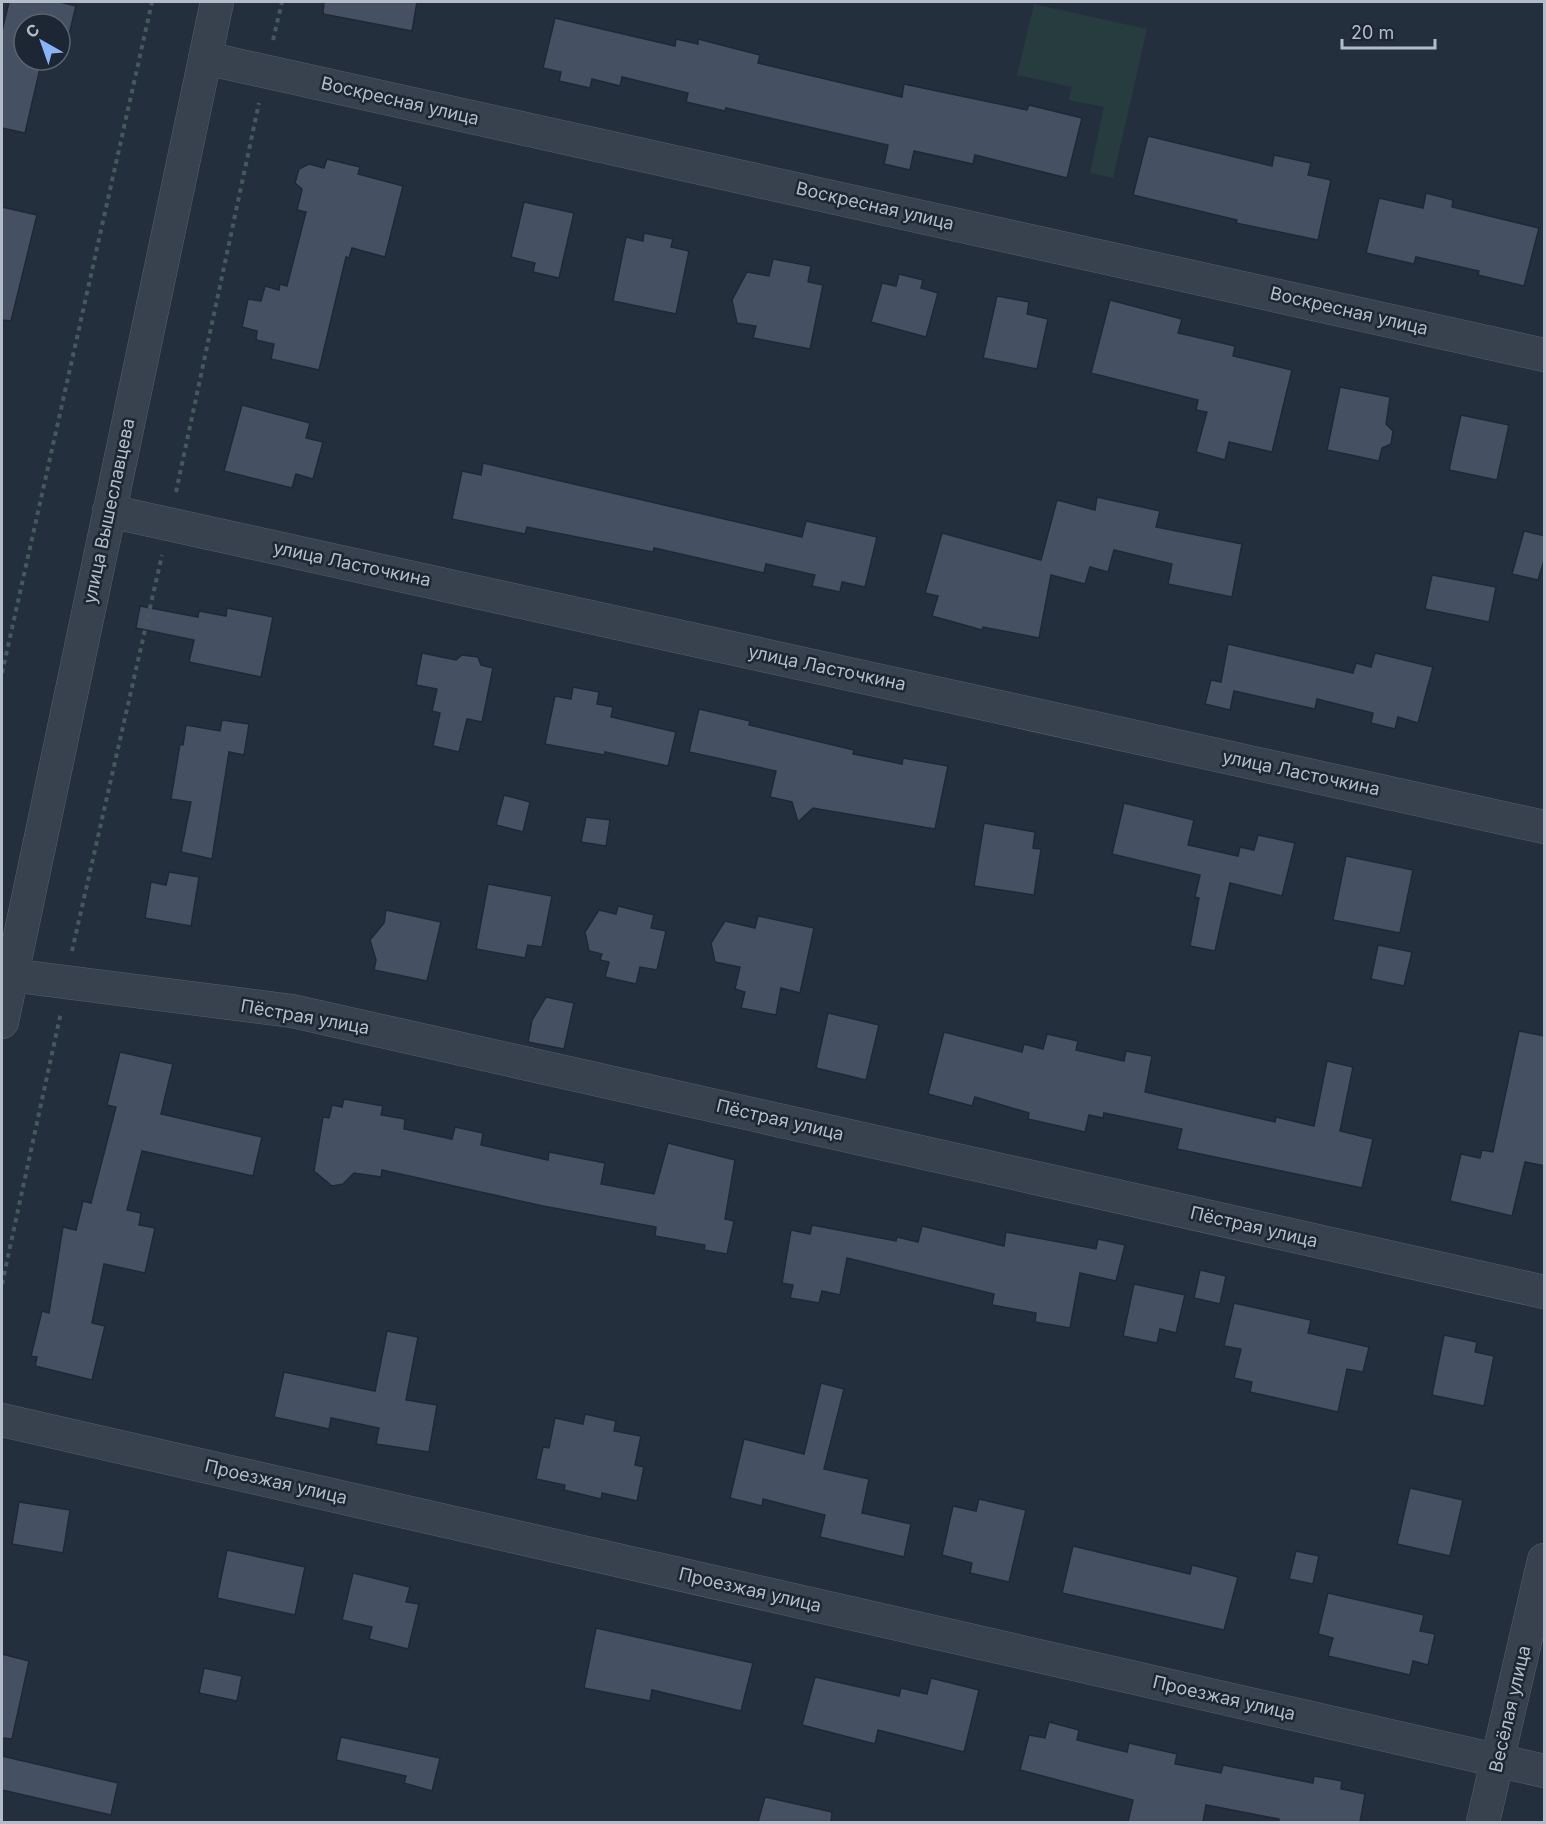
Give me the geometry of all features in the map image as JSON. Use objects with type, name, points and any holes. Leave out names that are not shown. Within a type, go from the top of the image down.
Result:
[{"type":"street","name":"улица Вышеславцева","points":[[2,1022],[10,975],[217,2]]},
{"type":"street","name":"Воскресная улица","points":[[205,58],[1545,355]]},
{"type":"street","name":"улица Ласточкина","points":[[109,511],[1545,827]]},
{"type":"street","name":"Пёстрая улица","points":[[10,975],[292,1011],[1545,1292]]},
{"type":"street","name":"Проезжая улица","points":[[2,1420],[1497,1762],[1545,1771]]},
{"type":"street","name":"Весёлая улица","points":[[1483,1822],[1545,1560]]},
{"type":"path","points":[[2,673],[152,2]]},
{"type":"path","points":[[271,49],[282,2]]},
{"type":"path","points":[[2,1284],[250,145]]},
{"type":"green space","points":[[1034,4],[1147,29],[1113,178],[1090,173],[1104,107],[1069,100],[1072,87],[1017,75]]},
{"type":"building","points":[[9,2],[60,2],[76,6],[72,22],[72,12],[12,12],[12,72],[39,72],[25,133],[2,128],[2,31]]},
{"type":"building","points":[[324,2],[417,2],[412,31],[323,14]]},
{"type":"building","points":[[555,18],[675,46],[676,39],[698,44],[698,39],[760,55],[758,63],[902,97],[904,84],[1027,110],[1029,105],[1082,118],[1067,178],[975,155],[973,164],[914,151],[910,170],[884,164],[888,145],[726,108],[725,111],[686,102],[688,93],[622,77],[620,86],[592,79],[590,88],[559,81],[561,72],[543,68]]},
{"type":"building","points":[[1148,136],[1272,166],[1274,155],[1311,163],[1308,175],[1331,180],[1318,240],[1236,223],[1237,220],[1133,195]]},
{"type":"building","points":[[327,159],[360,167],[358,174],[403,186],[385,257],[352,248],[349,258],[346,257],[319,370],[271,359],[274,344],[256,340],[257,331],[242,327],[248,299],[261,301],[265,286],[279,290],[280,284],[287,286],[306,212],[297,210],[302,189],[295,183],[299,169],[309,164],[324,168]]},
{"type":"building","points":[[1426,193],[1453,200],[1452,207],[1539,228],[1524,286],[1478,275],[1479,271],[1416,257],[1414,264],[1366,253],[1379,198],[1423,208]]},
{"type":"building","points":[[524,202],[574,213],[559,278],[533,272],[535,263],[511,257]]},
{"type":"building","points":[[2,207],[37,215],[11,321],[2,320]]},
{"type":"building","points":[[644,233],[673,239],[671,247],[689,251],[676,314],[613,301],[626,237],[643,241]]},
{"type":"building","points":[[773,259],[811,266],[808,282],[823,285],[810,349],[753,338],[756,326],[737,323],[732,300],[747,272],[769,276]]},
{"type":"building","points":[[899,274],[923,280],[921,288],[938,293],[926,337],[871,322],[882,283],[896,286]]},
{"type":"building","points":[[997,296],[1029,302],[1027,314],[1048,319],[1037,369],[983,358]]},
{"type":"building","points":[[1110,300],[1182,319],[1178,333],[1235,346],[1233,356],[1292,370],[1272,452],[1229,442],[1225,460],[1196,452],[1207,412],[1196,410],[1198,400],[1091,373]]},
{"type":"building","points":[[1340,387],[1390,397],[1386,424],[1393,431],[1391,444],[1382,448],[1379,461],[1327,450]]},
{"type":"building","points":[[242,405],[310,423],[306,438],[323,442],[313,479],[296,474],[292,488],[224,471]]},
{"type":"building","points":[[1461,415],[1509,425],[1497,480],[1449,470]]},
{"type":"building","points":[[483,463],[802,537],[806,521],[877,537],[865,587],[842,582],[840,592],[812,586],[815,575],[766,564],[764,573],[654,548],[653,552],[527,527],[525,534],[452,519],[462,471],[481,475]]},
{"type":"building","points":[[1097,497],[1160,511],[1156,527],[1242,544],[1232,597],[1168,584],[1172,564],[1114,550],[1108,572],[1090,567],[1085,584],[1051,575],[1039,638],[983,627],[982,630],[932,616],[938,596],[925,593],[942,533],[1041,560],[1057,500],[1095,510]]},
{"type":"building","points":[[1524,531],[1545,536],[1545,557],[1538,580],[1512,574]]},
{"type":"building","points":[[1432,575],[1496,587],[1489,622],[1425,609]]},
{"type":"building","points":[[140,606],[198,617],[199,611],[226,616],[227,608],[273,617],[261,677],[189,662],[194,640],[136,628]]},
{"type":"building","points":[[1228,644],[1353,673],[1356,663],[1371,667],[1375,653],[1433,667],[1418,723],[1398,717],[1395,729],[1371,723],[1373,713],[1317,699],[1315,709],[1234,691],[1230,710],[1205,704],[1211,680],[1221,682]]},
{"type":"building","points":[[422,653],[456,660],[462,655],[478,657],[481,665],[493,668],[482,722],[467,719],[459,752],[433,746],[440,713],[432,711],[437,689],[416,685]]},
{"type":"building","points":[[573,687],[599,692],[597,704],[613,707],[611,717],[676,732],[668,766],[605,752],[604,755],[545,744],[555,696],[571,699]]},
{"type":"building","points":[[699,709],[750,721],[749,725],[854,750],[853,754],[902,764],[903,758],[948,766],[935,829],[813,808],[798,822],[792,802],[770,797],[776,771],[689,752]]},
{"type":"building","points":[[222,720],[249,724],[244,755],[229,752],[212,859],[181,852],[191,802],[171,799],[180,744],[183,745],[186,725],[220,731]]},
{"type":"building","points":[[504,795],[530,802],[523,832],[496,825]]},
{"type":"building","points":[[1124,803],[1194,820],[1188,845],[1238,856],[1240,847],[1254,850],[1258,835],[1295,843],[1282,896],[1230,883],[1215,951],[1190,946],[1199,898],[1195,897],[1200,875],[1112,854]]},
{"type":"building","points":[[586,817],[610,820],[606,846],[581,842]]},
{"type":"building","points":[[984,823],[1035,832],[1033,848],[1041,849],[1034,895],[974,886]]},
{"type":"building","points":[[1346,856],[1413,870],[1400,933],[1333,920]]},
{"type":"building","points":[[169,872],[199,877],[191,926],[145,918],[151,882],[166,885]]},
{"type":"building","points":[[488,884],[552,896],[542,947],[528,945],[525,958],[476,949]]},
{"type":"building","points":[[618,906],[654,915],[651,928],[666,931],[657,970],[640,967],[636,984],[605,977],[609,962],[600,960],[602,954],[589,951],[585,932],[599,910],[616,914]]},
{"type":"building","points":[[386,910],[441,922],[427,981],[374,970],[376,960],[370,940],[384,923]]},
{"type":"building","points":[[758,916],[814,928],[800,993],[781,988],[776,1015],[741,1008],[745,992],[735,989],[740,967],[715,962],[711,943],[725,921],[755,928]]},
{"type":"building","points":[[1378,945],[1412,952],[1404,986],[1371,979]]},
{"type":"building","points":[[546,997],[574,1003],[564,1049],[528,1042],[532,1020]]},
{"type":"building","points":[[828,1013],[879,1025],[866,1080],[816,1068]]},
{"type":"building","points":[[1519,1031],[1545,1036],[1545,1166],[1525,1162],[1512,1216],[1450,1201],[1461,1154],[1480,1158],[1482,1150],[1493,1152]]},
{"type":"building","points":[[944,1032],[1022,1052],[1024,1044],[1043,1049],[1047,1034],[1078,1041],[1076,1050],[1124,1061],[1126,1051],[1152,1056],[1145,1092],[1275,1122],[1276,1117],[1314,1126],[1327,1061],[1353,1067],[1340,1131],[1373,1139],[1362,1188],[1177,1149],[1182,1129],[1104,1113],[1103,1118],[1089,1115],[1085,1132],[1028,1119],[1029,1113],[975,1097],[972,1106],[928,1094]]},
{"type":"building","points":[[120,1052],[173,1064],[161,1114],[262,1137],[253,1176],[142,1151],[127,1210],[141,1213],[139,1225],[155,1228],[145,1273],[104,1264],[92,1323],[105,1326],[92,1380],[35,1366],[37,1357],[31,1356],[42,1311],[49,1313],[63,1227],[76,1230],[83,1201],[91,1203],[116,1107],[107,1105]]},
{"type":"building","points":[[344,1099],[383,1106],[381,1115],[405,1119],[404,1129],[452,1139],[455,1127],[483,1133],[481,1145],[548,1160],[549,1152],[605,1163],[601,1184],[654,1194],[668,1143],[735,1160],[725,1219],[734,1221],[727,1254],[704,1250],[705,1245],[655,1236],[656,1227],[543,1206],[382,1170],[381,1177],[354,1173],[343,1184],[332,1186],[314,1171],[323,1117],[329,1118],[332,1105],[342,1107]]},
{"type":"building","points":[[812,1225],[896,1241],[897,1237],[918,1242],[922,1226],[1004,1246],[1006,1232],[1096,1249],[1098,1239],[1125,1245],[1116,1281],[1080,1273],[1070,1328],[1035,1322],[1036,1313],[992,1305],[994,1294],[847,1258],[840,1295],[822,1291],[819,1303],[790,1298],[793,1285],[782,1283],[791,1230],[810,1234]]},
{"type":"building","points":[[1200,1270],[1226,1276],[1220,1304],[1194,1298]]},
{"type":"building","points":[[1134,1284],[1185,1295],[1176,1333],[1160,1329],[1157,1343],[1123,1336]]},
{"type":"building","points":[[1234,1303],[1311,1320],[1308,1333],[1369,1347],[1363,1372],[1347,1369],[1338,1412],[1250,1392],[1252,1382],[1234,1378],[1241,1349],[1224,1346]]},
{"type":"building","points":[[387,1331],[418,1337],[406,1400],[437,1405],[429,1452],[376,1444],[379,1428],[331,1418],[329,1429],[274,1417],[284,1372],[375,1391]]},
{"type":"building","points":[[1444,1335],[1477,1342],[1475,1352],[1494,1356],[1484,1406],[1432,1395]]},
{"type":"building","points":[[821,1383],[844,1389],[824,1469],[869,1479],[862,1513],[911,1524],[904,1557],[820,1537],[825,1515],[763,1499],[762,1506],[730,1498],[744,1439],[804,1454]]},
{"type":"building","points":[[585,1414],[616,1421],[614,1431],[641,1436],[635,1465],[644,1467],[637,1501],[602,1493],[601,1499],[564,1490],[565,1485],[536,1479],[543,1447],[549,1448],[555,1418],[583,1424]]},
{"type":"building","points":[[1410,1488],[1463,1500],[1450,1556],[1397,1544]]},
{"type":"building","points":[[979,1499],[1026,1510],[1009,1582],[970,1573],[972,1563],[942,1555],[953,1506],[976,1511]]},
{"type":"building","points":[[19,1502],[70,1510],[63,1553],[12,1544]]},
{"type":"building","points":[[1073,1546],[1190,1574],[1192,1565],[1238,1577],[1224,1630],[1062,1593]]},
{"type":"building","points":[[227,1550],[305,1567],[295,1615],[217,1598]]},
{"type":"building","points":[[1296,1551],[1319,1556],[1313,1584],[1289,1579]]},
{"type":"building","points":[[353,1573],[410,1587],[406,1602],[419,1604],[408,1649],[369,1639],[372,1627],[342,1620]]},
{"type":"building","points":[[1328,1593],[1424,1615],[1420,1631],[1435,1634],[1428,1665],[1413,1661],[1410,1675],[1328,1656],[1333,1638],[1318,1634]]},
{"type":"building","points":[[596,1628],[753,1663],[741,1711],[652,1690],[650,1701],[584,1688]]},
{"type":"building","points":[[2,1654],[29,1661],[12,1739],[2,1738]]},
{"type":"building","points":[[204,1668],[242,1676],[237,1701],[199,1693]]},
{"type":"building","points":[[815,1677],[899,1696],[901,1688],[927,1694],[931,1678],[979,1690],[964,1752],[878,1730],[875,1744],[802,1725]]},
{"type":"building","points":[[1049,1722],[1079,1730],[1077,1740],[1127,1752],[1129,1743],[1177,1754],[1175,1764],[1221,1773],[1223,1765],[1313,1783],[1314,1776],[1342,1781],[1341,1789],[1365,1794],[1360,1822],[1279,1822],[1279,1819],[1206,1805],[1203,1822],[1128,1822],[1133,1800],[1020,1770],[1029,1735],[1045,1738]]},
{"type":"building","points":[[341,1737],[440,1758],[432,1791],[404,1783],[406,1776],[336,1760]]},
{"type":"building","points":[[2,1756],[118,1783],[111,1815],[2,1790]]},
{"type":"building","points":[[765,1797],[832,1812],[831,1822],[758,1822]]}]
